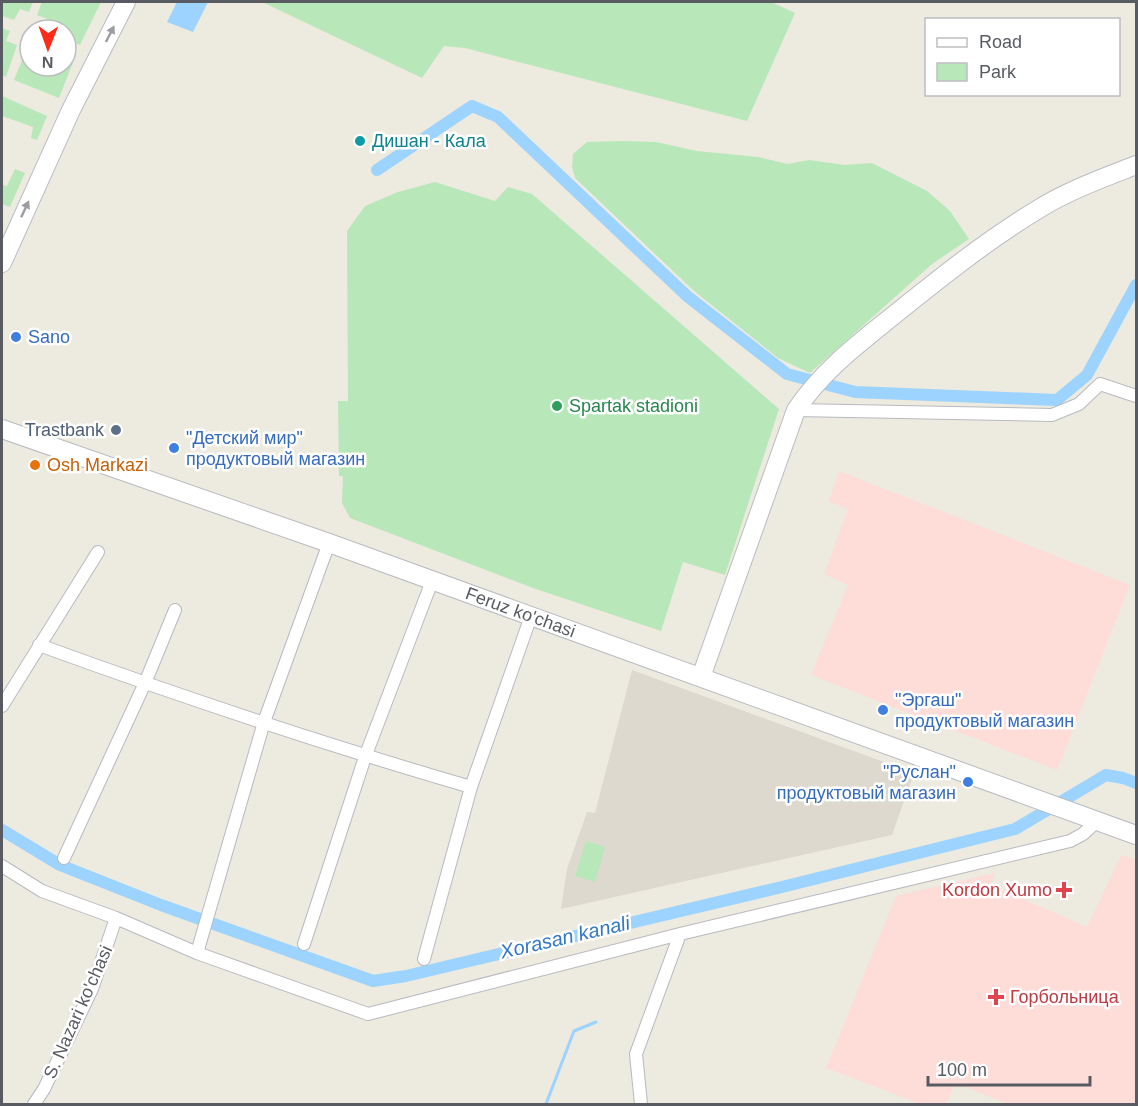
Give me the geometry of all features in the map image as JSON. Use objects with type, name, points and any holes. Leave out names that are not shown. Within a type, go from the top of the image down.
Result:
[{"type":"main road","points":[[2,263],[70,110],[126,2]]},
{"type":"main road","points":[[701,677],[796,410],[807,393],[836,363],[975,250],[1039,208],[1107,176],[1137,165]]},
{"type":"main road","name":"Feruz ko'chasi","points":[[2,429],[329,543],[1137,835]]},
{"type":"street","points":[[796,410],[1052,415],[1079,404],[1100,384],[1137,396]]},
{"type":"street","points":[[197,953],[264,722],[329,543]]},
{"type":"street","points":[[2,706],[98,552]]},
{"type":"street","points":[[304,944],[365,757],[432,581]]},
{"type":"street","points":[[64,858],[145,683],[175,610]]},
{"type":"street","points":[[424,959],[471,788],[531,616]]},
{"type":"street","points":[[39,645],[365,757],[471,788]]},
{"type":"street","points":[[2,866],[42,891],[116,918],[197,953],[368,1014],[680,934],[1070,841],[1083,834],[1097,821]]},
{"type":"street","name":"S. Nazari ko'chasi","points":[[34,1104],[44,1089],[92,989],[116,918]]},
{"type":"street","points":[[641,1104],[636,1054],[680,934]]},
{"type":"shaded area","points":[[839,471],[1130,585],[1057,770],[811,675],[848,585],[824,574],[848,509],[829,501]]},
{"type":"shaded area","points":[[632,670],[914,773],[892,835],[561,909],[567,869],[587,812],[595,813]]},
{"type":"shaded area","name":"Горбольница","points":[[1121,855],[1136,860],[1136,1104],[1008,1104],[956,1083],[945,1104],[921,1104],[826,1068],[896,896],[995,873],[991,885],[1087,927]]},
{"type":"green space","points":[[2,2],[33,2],[29,12],[20,9],[14,20],[2,16]]},
{"type":"green space","points":[[42,2],[101,2],[80,45],[78,44],[78,18],[45,18],[37,15]]},
{"type":"green space","points":[[262,2],[771,2],[795,13],[747,121],[465,48],[444,46],[422,78]]},
{"type":"green space","points":[[2,28],[10,31],[6,41],[17,45],[6,77],[2,75]]},
{"type":"green space","points":[[18,70],[18,78],[67,78],[59,98],[14,80]]},
{"type":"green space","points":[[2,96],[47,116],[37,140],[31,138],[33,127],[2,116]]},
{"type":"green space","points":[[587,142],[656,142],[697,151],[758,157],[788,164],[809,160],[845,165],[872,163],[927,191],[950,211],[969,239],[932,264],[810,373],[778,358],[694,291],[575,178],[572,167],[573,154]]},
{"type":"green space","points":[[15,169],[25,173],[10,207],[2,204],[2,185],[7,186]]},
{"type":"green space","name":"Spartak stadioni","points":[[435,182],[495,201],[508,187],[532,194],[779,409],[725,575],[683,562],[661,631],[533,588],[350,518],[342,503],[343,476],[339,476],[338,401],[348,401],[347,231],[365,206],[398,192]]},
{"type":"green space","points":[[586,841],[605,847],[595,882],[575,876]]},
{"type":"water","points":[[177,2],[208,2],[193,32],[167,22]]},
{"type":"waterway","points":[[377,170],[472,106],[498,117],[687,296],[787,374],[855,392],[1057,400],[1087,375],[1136,285]]},
{"type":"waterway","name":"Xorasan kanali","points":[[2,830],[60,865],[161,905],[373,981],[406,976],[782,887],[1015,829],[1106,775],[1136,783]]},
{"type":"waterway","points":[[546,1104],[574,1031],[596,1022]]},
{"type":"place","name":"Дишан - Кала","points":[[360,141]]},
{"type":"place","name":"Sano","points":[[16,337]]},
{"type":"place","name":"Spartak stadioni","points":[[557,406]]},
{"type":"place","name":"Trastbank","points":[[116,430]]},
{"type":"place","name":"\"Детский мир\" продуктовый магазин","points":[[174,448]]},
{"type":"place","name":"Osh Markazi","points":[[35,465]]},
{"type":"place","name":"\"Эргаш\" продуктовый магазин","points":[[883,710]]},
{"type":"place","name":"\"Руслан\" продуктовый магазин","points":[[968,782]]},
{"type":"place","name":"Kordon Xumo","points":[[1064,890]]},
{"type":"place","name":"Горбольница","points":[[996,997]]}]
